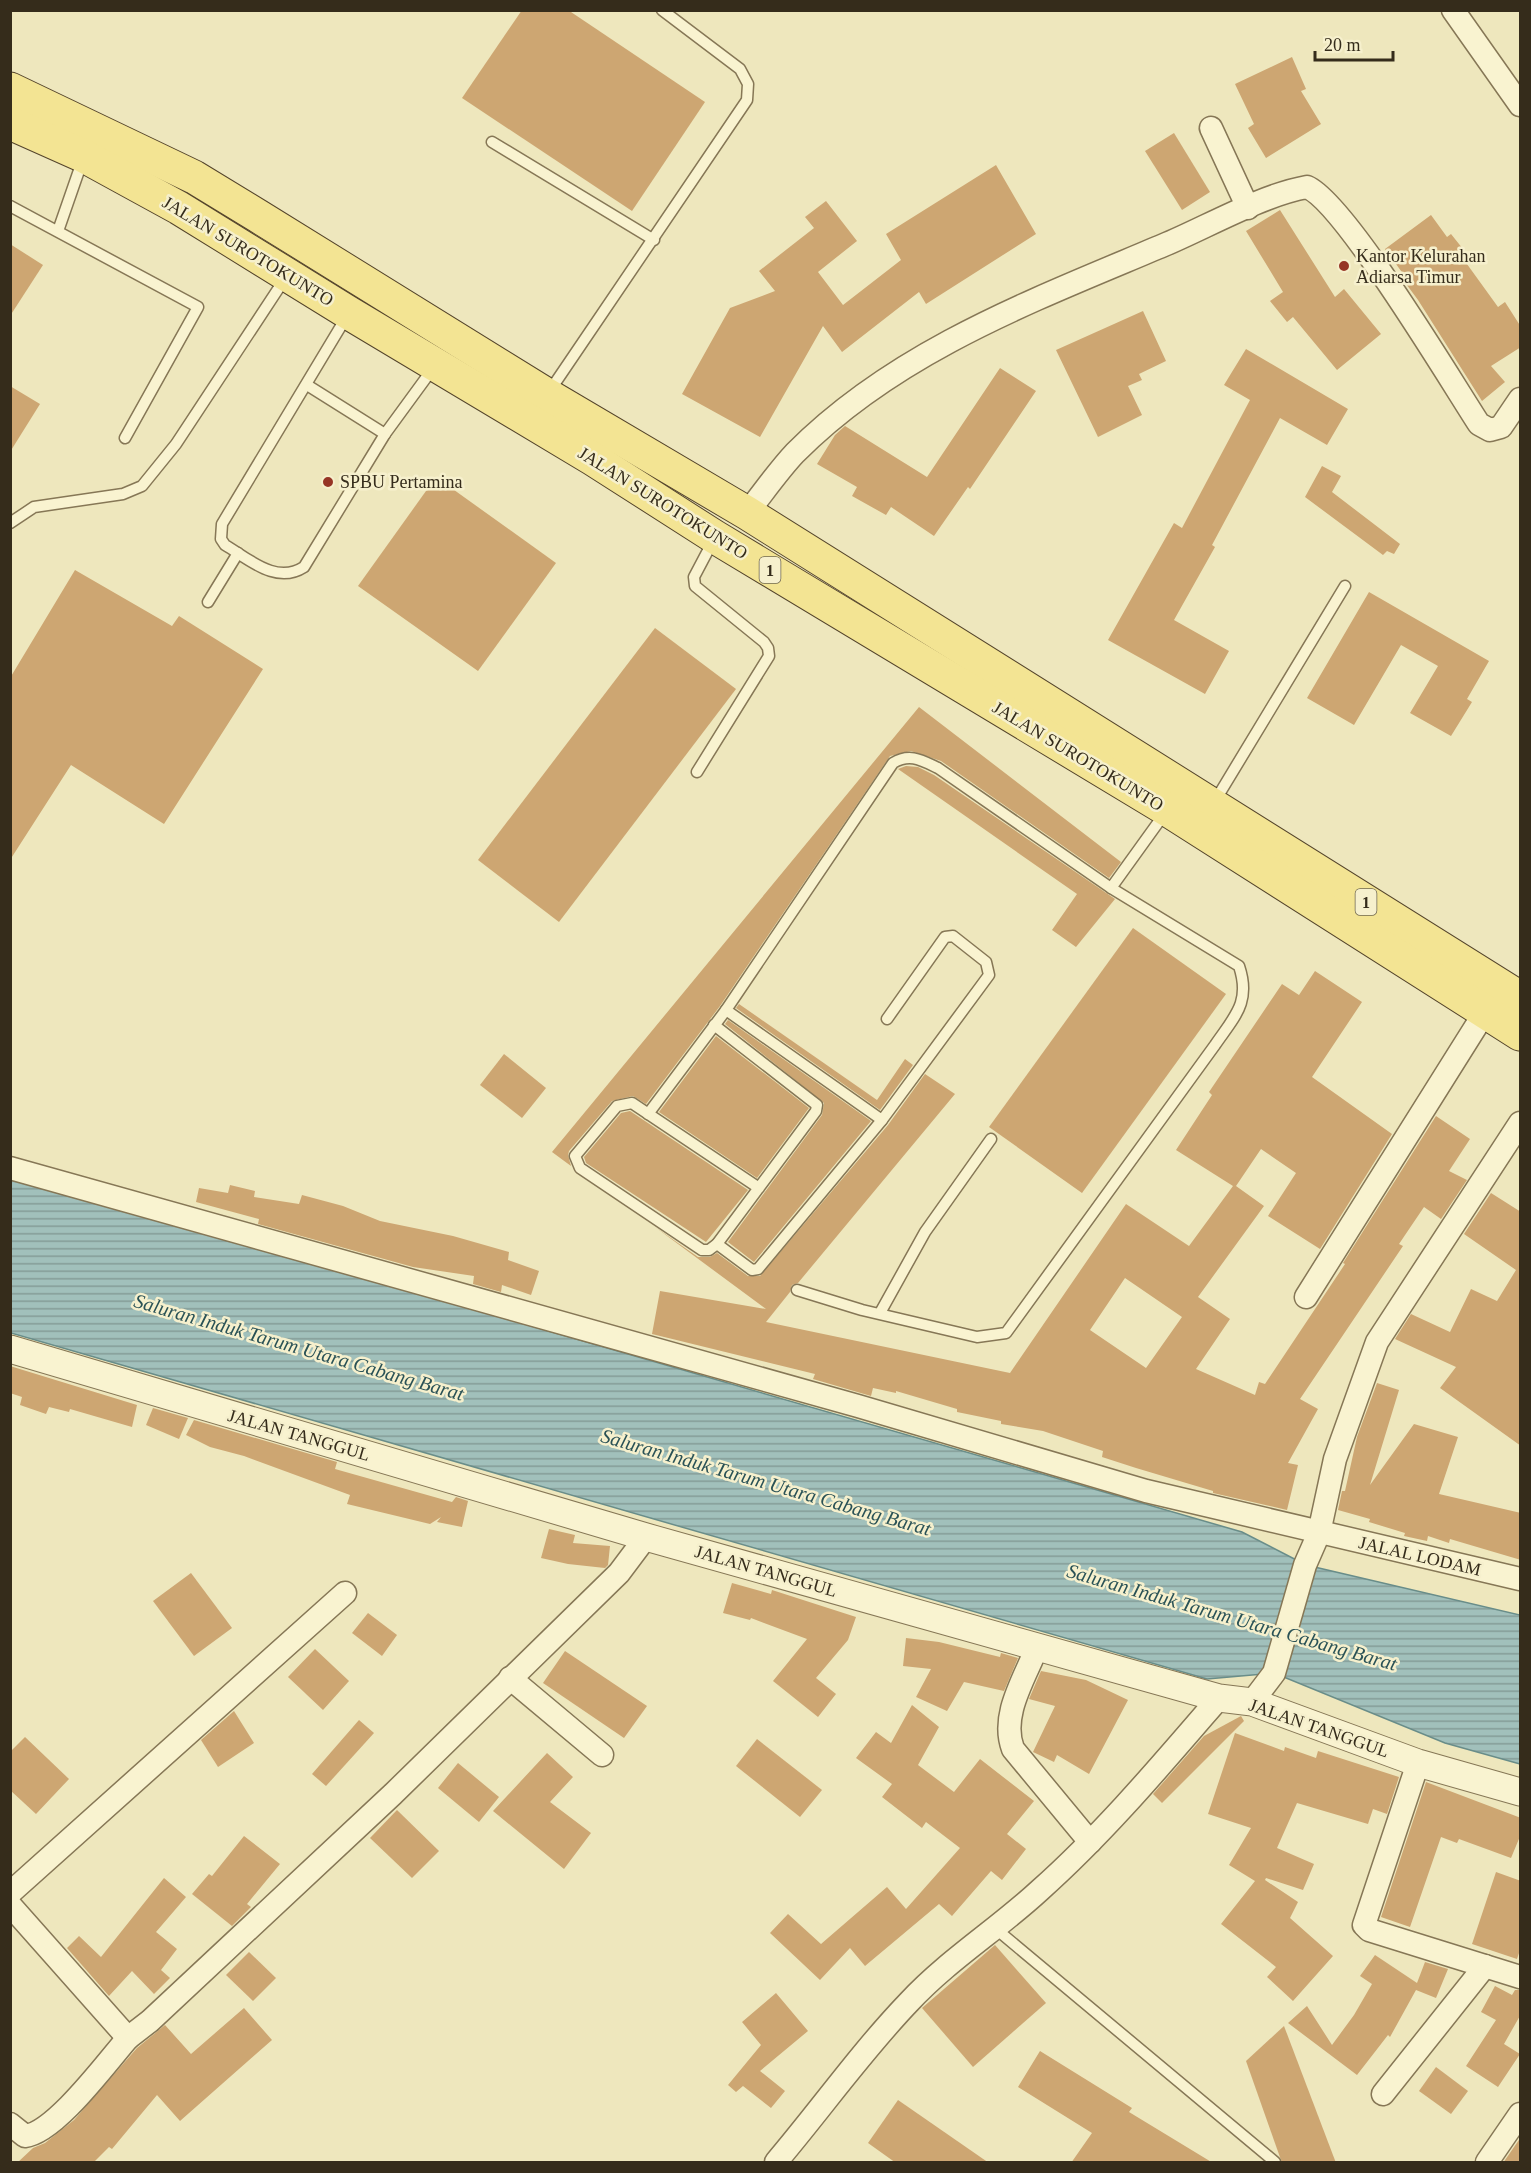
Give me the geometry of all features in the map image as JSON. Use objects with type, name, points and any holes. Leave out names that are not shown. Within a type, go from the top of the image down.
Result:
[{"type":"main road","name":"JALAN SUROTOKUNTO","points":[[10,88],[194,177],[296,260],[349,313],[547,395],[747,513],[1213,804],[1418,936],[1521,998]]},
{"type":"main road","name":"JALAN SUROTOKUNTO","points":[[10,123],[84,156],[179,208],[296,260],[445,351],[584,453],[715,537],[1167,810],[1521,1034]]},
{"type":"street","points":[[1453,10],[1521,105]]},
{"type":"street","points":[[1211,128],[1248,208]]},
{"type":"street","points":[[747,513],[794,454],[839,413],[916,361],[985,322],[1248,208],[1306,187],[1317,193],[1355,237],[1479,424],[1490,430],[1501,427],[1521,399]]},
{"type":"street","points":[[1306,1298],[1485,1012]]},
{"type":"street","points":[[1252,1702],[1274,1673],[1305,1565],[1319,1533],[1335,1460],[1377,1342],[1521,1123]]},
{"type":"street","name":"JALAL LODAM","points":[[10,1168],[847,1402],[1146,1491],[1521,1579]]},
{"type":"street","name":"JALAN TANGGUL","points":[[10,1349],[646,1537],[1219,1698],[1252,1702],[1418,1763],[1521,1792]]},
{"type":"street","points":[[10,2124],[25,2136],[36,2135],[46,2127],[77,2098],[128,2038],[150,2021],[393,1794],[619,1573],[646,1537]]},
{"type":"street","points":[[10,1893],[345,1593]]},
{"type":"street","points":[[1037,1647],[1010,1715],[1008,1735],[1013,1749],[1090,1842]]},
{"type":"street","points":[[510,1678],[602,1755]]},
{"type":"street","points":[[776,2163],[850,2069],[910,2001],[941,1972],[996,1929],[1090,1842],[1219,1698]]},
{"type":"street","points":[[1418,1763],[1367,1909],[1364,1925],[1369,1930],[1521,1977]]},
{"type":"street","points":[[10,1905],[128,2038]]},
{"type":"street","points":[[1383,2094],[1485,1966]]},
{"type":"street","points":[[1487,2163],[1521,2114]]},
{"type":"lane","points":[[547,395],[747,100],[748,84],[740,69],[662,10]]},
{"type":"lane","points":[[492,142],[654,240]]},
{"type":"lane","points":[[58,231],[84,156]]},
{"type":"lane","points":[[10,206],[198,307],[125,438]]},
{"type":"lane","points":[[10,523],[34,507],[123,494],[142,486],[176,444],[296,260]]},
{"type":"lane","points":[[349,313],[222,524],[221,539],[225,545],[277,575],[288,575],[303,567],[385,434],[445,351]]},
{"type":"lane","points":[[307,385],[385,434]]},
{"type":"lane","points":[[698,772],[769,656],[764,642],[694,586],[693,576],[715,537]]},
{"type":"lane","points":[[208,602],[238,553]]},
{"type":"lane","points":[[1213,804],[1345,586]]},
{"type":"lane","points":[[648,1114],[726,1010],[893,763],[903,757],[915,757],[938,768],[1112,888],[1239,966],[1245,984],[1242,1005],[1006,1333],[977,1337],[862,1310],[797,1290]]},
{"type":"lane","points":[[1112,888],[1167,810]]},
{"type":"lane","points":[[717,1244],[752,1270],[758,1269],[882,1120],[989,975],[986,962],[953,936],[945,937],[887,1019]]},
{"type":"lane","points":[[726,1010],[882,1120]]},
{"type":"lane","points":[[714,1025],[817,1105],[816,1111],[759,1188],[717,1244],[709,1250],[702,1250],[578,1165],[575,1156],[617,1106],[632,1103],[759,1188]]},
{"type":"lane","points":[[880,1313],[925,1232],[992,1139]]},
{"type":"lane","points":[[996,1929],[1275,2163]]},
{"type":"water","name":"Saluran Induk Tarum Utara Cabang Barat","points":[[10,1175],[1242,1532],[1306,1565],[1520,1615],[1520,1764],[1445,1743],[1274,1673],[1207,1679],[11,1333]]},
{"type":"building","points":[[522,10],[568,10],[705,102],[632,211],[462,98]]},
{"type":"building","points":[[1292,57],[1306,89],[1301,91],[1321,124],[1266,158],[1248,128],[1254,124],[1235,84]]},
{"type":"building","points":[[1174,133],[1210,192],[1182,210],[1145,151]]},
{"type":"building","points":[[996,165],[1036,234],[926,304],[919,292],[842,352],[823,326],[760,437],[682,394],[730,308],[775,291],[759,271],[814,228],[805,217],[826,201],[857,241],[818,272],[843,305],[901,260],[886,234]]},
{"type":"building","points":[[1280,210],[1335,297],[1344,289],[1381,334],[1337,370],[1293,317],[1287,322],[1270,301],[1283,292],[1246,231]]},
{"type":"building","points":[[1431,215],[1447,237],[1451,234],[1463,249],[1459,253],[1498,307],[1505,302],[1521,327],[1521,347],[1491,366],[1505,382],[1482,401],[1401,277],[1404,275],[1385,249]]},
{"type":"building","points":[[10,244],[43,265],[10,316]]},
{"type":"building","points":[[1143,311],[1166,361],[1139,374],[1142,380],[1128,386],[1142,415],[1098,437],[1056,350]]},
{"type":"building","points":[[1246,349],[1348,409],[1327,445],[1280,418],[1212,545],[1215,547],[1174,620],[1229,651],[1205,694],[1108,640],[1174,523],[1182,528],[1250,400],[1224,385]]},
{"type":"building","points":[[1000,368],[1036,391],[970,489],[968,487],[934,536],[891,507],[886,515],[852,496],[857,487],[817,464],[835,435],[845,426],[927,477]]},
{"type":"building","points":[[10,386],[40,404],[10,452]]},
{"type":"building","points":[[1322,466],[1341,476],[1332,492],[1400,544],[1394,554],[1387,551],[1383,555],[1305,497]]},
{"type":"building","points":[[436,477],[556,563],[478,671],[358,586]]},
{"type":"building","points":[[75,570],[172,626],[179,616],[263,669],[164,824],[71,765],[10,860],[10,678]]},
{"type":"building","points":[[1369,592],[1489,661],[1467,699],[1472,702],[1451,736],[1410,713],[1438,666],[1401,645],[1354,725],[1307,698]]},
{"type":"building","points":[[655,628],[736,689],[559,922],[478,860]]},
{"type":"building","points":[[919,707],[1121,862],[1109,878],[941,761],[911,751],[890,756],[720,1006],[646,1104],[633,1096],[612,1101],[569,1151],[571,1166],[552,1152]]},
{"type":"building","points":[[906,766],[918,767],[934,775],[1115,899],[1076,947],[1052,930],[1077,894],[898,769]]},
{"type":"building","points":[[1133,928],[1226,994],[1082,1193],[989,1127]]},
{"type":"building","points":[[1315,971],[1362,1002],[1312,1077],[1392,1134],[1320,1249],[1268,1216],[1296,1173],[1261,1149],[1236,1186],[1264,1206],[1198,1297],[1230,1319],[1196,1369],[1255,1395],[1259,1382],[1265,1384],[1345,1264],[1343,1263],[1436,1116],[1470,1139],[1449,1171],[1467,1180],[1441,1219],[1424,1207],[1399,1244],[1403,1246],[1300,1399],[1318,1409],[1288,1463],[1298,1465],[1287,1510],[1213,1493],[1213,1491],[1102,1457],[1103,1451],[1043,1431],[1001,1424],[1001,1421],[957,1412],[957,1409],[896,1391],[896,1393],[873,1388],[871,1396],[813,1379],[815,1374],[652,1334],[660,1291],[766,1309],[655,1227],[698,1257],[710,1257],[717,1253],[748,1276],[760,1276],[888,1125],[925,1074],[955,1094],[798,1283],[792,1285],[790,1292],[766,1322],[1010,1373],[1126,1204],[1189,1246],[1233,1186],[1176,1150],[1212,1095],[1209,1092],[1282,984],[1299,995]],"holes":[[[1125,1278],[1182,1317],[1146,1368],[1090,1330]]]},
{"type":"building","points":[[739,1004],[877,1100],[905,1059],[913,1065],[880,1110],[736,1008]]},
{"type":"building","points":[[728,1020],[871,1121],[754,1262],[728,1242],[822,1115],[824,1103],[725,1024]]},
{"type":"building","points":[[716,1036],[809,1108],[757,1178],[659,1112]]},
{"type":"building","points":[[504,1054],[546,1088],[522,1118],[480,1085]]},
{"type":"building","points":[[630,1111],[748,1190],[706,1242],[586,1163],[584,1157],[621,1113]]},
{"type":"building","points":[[230,1185],[255,1191],[254,1197],[299,1204],[302,1195],[343,1206],[380,1221],[453,1236],[509,1252],[508,1260],[539,1271],[531,1295],[502,1285],[501,1292],[473,1284],[474,1276],[413,1267],[258,1224],[259,1219],[196,1202],[199,1188],[228,1193]]},
{"type":"building","points":[[1491,1193],[1521,1212],[1521,1446],[1440,1388],[1456,1367],[1395,1339],[1411,1314],[1450,1332],[1471,1289],[1497,1301],[1516,1270],[1464,1234]]},
{"type":"building","points":[[10,1366],[137,1405],[132,1427],[70,1409],[69,1412],[49,1407],[46,1414],[20,1405],[22,1397],[10,1393]]},
{"type":"building","points":[[1377,1383],[1399,1390],[1370,1485],[1414,1424],[1458,1437],[1439,1494],[1521,1513],[1521,1560],[1450,1539],[1449,1543],[1428,1536],[1427,1541],[1404,1536],[1405,1533],[1369,1522],[1370,1519],[1338,1510],[1342,1491],[1345,1491],[1357,1437]]},
{"type":"building","points":[[153,1408],[188,1418],[179,1439],[146,1425]]},
{"type":"building","points":[[194,1420],[337,1462],[335,1469],[452,1502],[456,1497],[468,1501],[462,1527],[437,1522],[441,1517],[430,1524],[347,1504],[350,1495],[244,1456],[210,1447],[186,1435]]},
{"type":"building","points":[[549,1529],[575,1535],[573,1543],[610,1546],[608,1565],[605,1568],[541,1558]]},
{"type":"building","points":[[191,1573],[232,1628],[194,1656],[153,1601]]},
{"type":"building","points":[[732,1583],[771,1594],[772,1590],[856,1617],[848,1640],[816,1678],[836,1694],[818,1717],[773,1681],[807,1639],[751,1618],[750,1620],[723,1613]]},
{"type":"building","points":[[368,1613],[397,1635],[382,1656],[352,1633]]},
{"type":"building","points":[[906,1638],[939,1642],[1000,1657],[1001,1653],[1018,1658],[1004,1691],[964,1682],[947,1711],[916,1697],[931,1669],[903,1666]]},
{"type":"building","points":[[315,1649],[349,1681],[323,1710],[288,1677]]},
{"type":"building","points":[[565,1651],[647,1706],[624,1738],[543,1683]]},
{"type":"building","points":[[1041,1671],[1086,1680],[1128,1700],[1089,1774],[1057,1755],[1054,1762],[1033,1752],[1055,1706],[1029,1699]]},
{"type":"building","points":[[912,1705],[939,1727],[918,1765],[954,1792],[980,1759],[1034,1801],[1007,1834],[1026,1849],[1002,1880],[991,1871],[952,1916],[939,1904],[865,1966],[850,1948],[820,1980],[770,1933],[788,1914],[821,1944],[887,1887],[906,1909],[960,1848],[926,1822],[922,1828],[882,1797],[892,1784],[856,1758],[876,1732],[891,1743]]},
{"type":"building","points":[[234,1711],[254,1743],[218,1767],[201,1740]]},
{"type":"building","points":[[1241,1716],[1244,1721],[1162,1803],[1153,1794],[1204,1736]]},
{"type":"building","points":[[359,1720],[374,1733],[326,1786],[312,1774]]},
{"type":"building","points":[[1235,1733],[1284,1751],[1285,1747],[1316,1758],[1318,1751],[1399,1777],[1387,1814],[1373,1809],[1368,1824],[1297,1803],[1277,1848],[1314,1864],[1303,1890],[1266,1878],[1265,1880],[1298,1902],[1290,1918],[1333,1956],[1293,2001],[1267,1977],[1276,1967],[1221,1924],[1255,1881],[1229,1865],[1251,1828],[1208,1814]]},
{"type":"building","points":[[25,1737],[69,1779],[36,1814],[10,1790],[10,1752]]},
{"type":"building","points":[[757,1739],[822,1790],[800,1817],[736,1766]]},
{"type":"building","points":[[547,1753],[573,1777],[550,1802],[591,1833],[564,1869],[493,1811]]},
{"type":"building","points":[[458,1763],[499,1797],[479,1822],[438,1788]]},
{"type":"building","points":[[1426,1782],[1521,1818],[1521,1834],[1511,1858],[1459,1839],[1457,1843],[1441,1837],[1410,1927],[1381,1917]]},
{"type":"building","points":[[397,1810],[439,1851],[412,1878],[370,1838]]},
{"type":"building","points":[[244,1836],[280,1864],[247,1904],[251,1907],[232,1926],[192,1894],[209,1874],[212,1876]]},
{"type":"building","points":[[1496,1872],[1521,1881],[1521,1947],[1517,1959],[1472,1944]]},
{"type":"building","points":[[164,1878],[186,1897],[156,1932],[177,1949],[161,1970],[170,1978],[154,1994],[132,1971],[109,1996],[67,1948],[79,1936],[101,1957]]},
{"type":"building","points":[[995,1945],[1046,2003],[973,2067],[922,2008]]},
{"type":"building","points":[[249,1952],[276,1978],[253,2001],[226,1975]]},
{"type":"building","points":[[1375,1955],[1417,1983],[1425,1962],[1448,1969],[1436,1998],[1416,1990],[1390,2037],[1388,2035],[1357,2075],[1288,2023],[1307,2006],[1332,2045],[1354,2015],[1372,1984],[1360,1976]]},
{"type":"building","points":[[1495,1986],[1512,1995],[1515,1990],[1521,1990],[1521,2014],[1504,2044],[1520,2054],[1498,2087],[1466,2066],[1496,2020],[1481,2012]]},
{"type":"building","points":[[776,1993],[808,2031],[760,2071],[785,2091],[771,2108],[743,2086],[736,2092],[728,2085],[761,2045],[742,2022]]},
{"type":"building","points":[[244,2008],[272,2040],[180,2121],[157,2095],[112,2149],[109,2147],[93,2163],[17,2163],[33,2148],[45,2143],[74,2120],[137,2048],[165,2025],[191,2054]]},
{"type":"building","points":[[1284,2026],[1336,2163],[1282,2163],[1246,2061]]},
{"type":"building","points":[[1040,2051],[1132,2108],[1129,2112],[1213,2163],[1071,2163],[1092,2133],[1018,2087]]},
{"type":"building","points":[[1436,2067],[1468,2091],[1451,2114],[1419,2091]]},
{"type":"building","points":[[898,2100],[989,2163],[896,2163],[868,2143]]},
{"type":"building","points":[[1521,2137],[1521,2163],[1503,2163]]},
{"type":"place","name":"Kantor Kelurahan Adiarsa Timur","points":[[1344,266]]},
{"type":"place","name":"SPBU Pertamina","points":[[328,482]]}]
